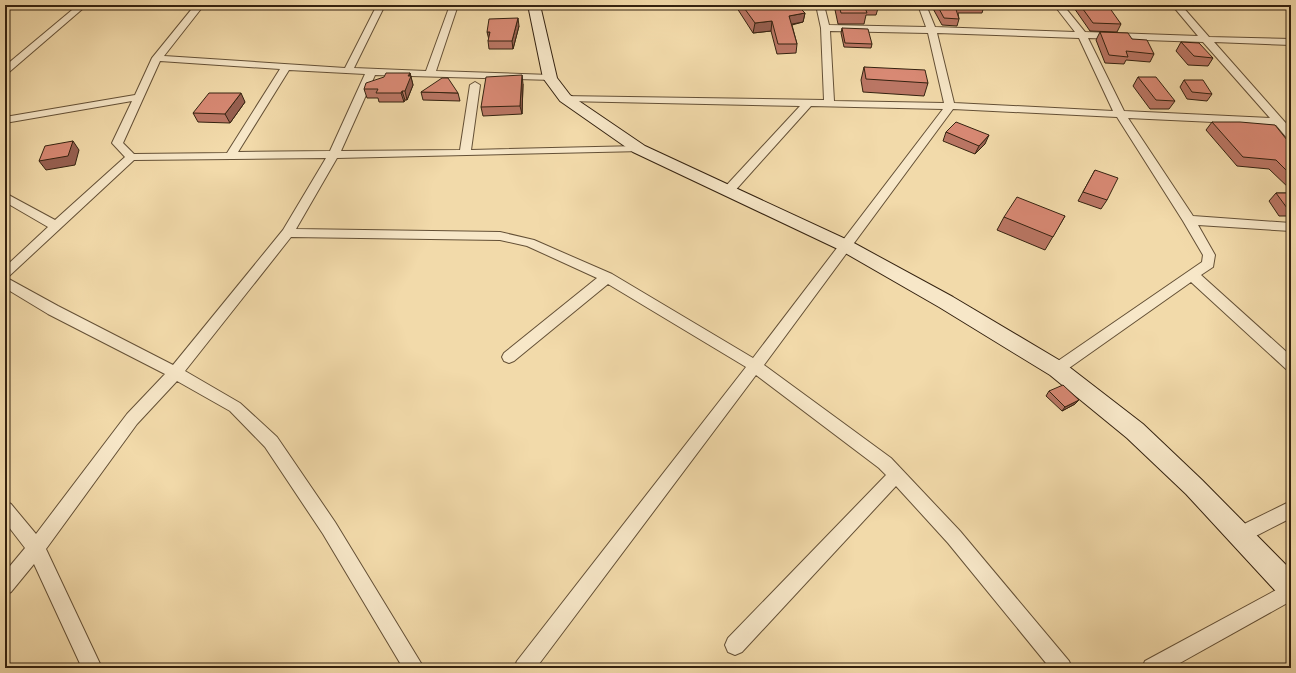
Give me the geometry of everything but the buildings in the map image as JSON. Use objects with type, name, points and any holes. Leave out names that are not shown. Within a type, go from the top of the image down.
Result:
[{"type":"main road","points":[[534,5],[550,78],[565,98],[639,149],[846,246],[946,302],[1057,369],[1135,430],[1194,487],[1291,590]]},
{"type":"street","points":[[5,71],[83,5]]},
{"type":"street","points":[[131,157],[117,143],[157,58],[200,5]]},
{"type":"street","points":[[348,71],[381,5]]},
{"type":"street","points":[[430,74],[454,5]]},
{"type":"street","points":[[820,5],[825,28],[829,104]]},
{"type":"street","points":[[524,668],[846,246],[950,106],[932,30],[922,5]]},
{"type":"street","points":[[1057,369],[1208,264],[1209,255],[1189,220],[1120,114],[1083,36],[1058,5]]},
{"type":"street","points":[[1176,5],[1287,130]]},
{"type":"street","points":[[825,28],[932,30],[1291,42]]},
{"type":"street","points":[[157,58],[348,71],[550,78]]},
{"type":"street","points":[[231,155],[286,67]]},
{"type":"street","points":[[5,586],[36,548],[132,420],[176,373],[288,233],[334,154],[371,72]]},
{"type":"street","points":[[465,153],[475,85]]},
{"type":"street","points":[[5,120],[139,97]]},
{"type":"street","points":[[565,98],[950,106],[1120,114],[1287,130]]},
{"type":"street","points":[[728,191],[808,103]]},
{"type":"street","points":[[5,274],[131,157],[465,153],[639,149]]},
{"type":"street","points":[[5,197],[56,226]]},
{"type":"street","points":[[1189,220],[1291,227]]},
{"type":"street","points":[[288,233],[500,236],[530,243],[607,277],[755,366],[885,463],[954,537],[1062,668]]},
{"type":"street","points":[[1192,275],[1291,365]]},
{"type":"street","points":[[509,356],[607,277]]},
{"type":"street","points":[[5,282],[52,310],[176,373],[235,407],[271,442],[329,528],[414,668]]},
{"type":"street","points":[[735,645],[896,475]]},
{"type":"street","points":[[5,509],[36,548],[92,668]]},
{"type":"street","points":[[1240,535],[1291,509]]},
{"type":"street","points":[[1152,668],[1291,590]]}]
